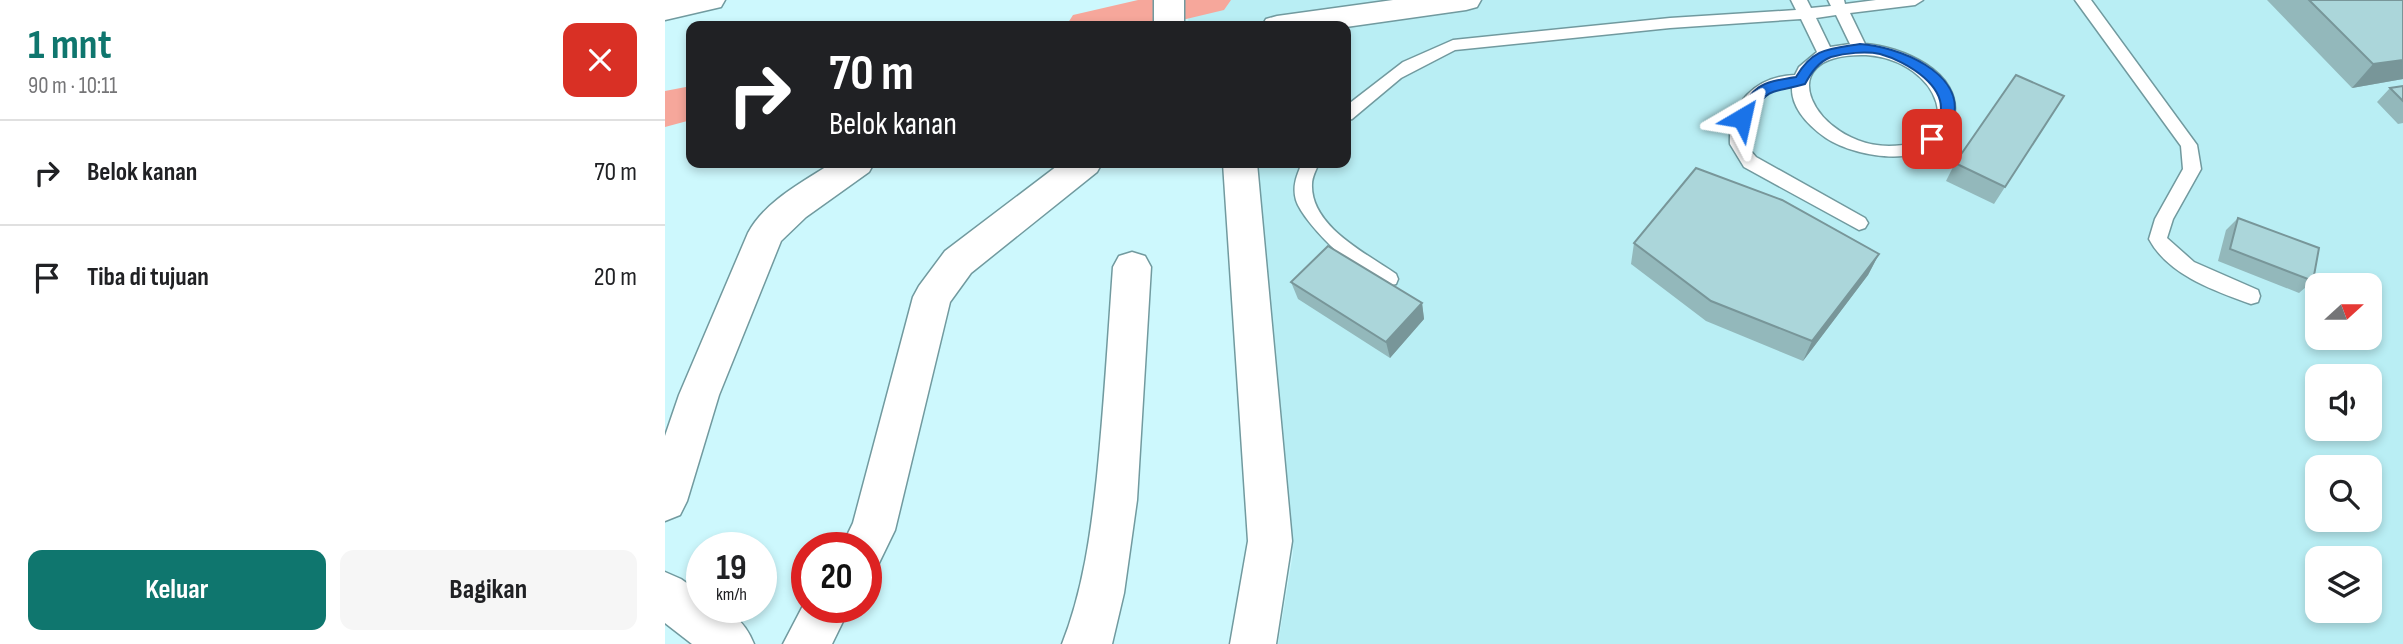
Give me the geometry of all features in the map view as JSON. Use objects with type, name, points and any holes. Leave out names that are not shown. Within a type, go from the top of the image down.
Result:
[{"type":"main road","points":[[665,10],[710,0]]},
{"type":"main road","points":[[1169,0],[1169,21]]},
{"type":"main road","points":[[1313,21],[1466,0]]},
{"type":"main road","points":[[665,502],[699,395],[766,233],[793,207],[850,168]]},
{"type":"main road","points":[[872,532],[932,296],[958,262],[1079,168]]},
{"type":"main road","points":[[1240,168],[1270,541],[1253,644]]},
{"type":"main road","points":[[1090,642],[1105,585],[1115,497],[1132,267]]},
{"type":"main road","points":[[665,595],[731,644]]},
{"type":"main road","points":[[806,644],[818,623]]},
{"type":"lane","points":[[1351,110],[1375,88],[1425,55],[1453,44],[1803,7],[1915,0]]},
{"type":"lane","points":[[2083,0],[2189,145],[2192,169],[2164,219],[2158,239],[2170,256],[2188,269],[2251,296]]},
{"type":"lane","points":[[1838,5],[1860,49]]},
{"type":"lane","points":[[1803,7],[1826,54]]},
{"type":"lane","points":[[1860,49],[1879,50],[1909,60],[1933,77],[1946,98],[1946,120],[1932,139],[1907,150],[1874,151],[1842,142],[1816,125],[1801,103],[1800,81],[1809,65],[1826,54],[1860,49]]},
{"type":"lane","points":[[1800,81],[1767,86],[1755,98],[1742,118],[1737,136],[1739,148],[1750,162],[1859,223]]},
{"type":"lane","points":[[1306,168],[1303,173],[1308,213],[1326,233],[1388,278]]},
{"type":"shaded area","points":[[1189,0],[2403,0],[2403,644],[1278,644],[1293,553],[1252,168],[1351,168],[1351,21],[1188,21]]},
{"type":"building","points":[[2309,0],[2403,0],[2403,60],[2373,64]]},
{"type":"building","points":[[2016,75],[2064,96],[2005,187],[1955,163]]},
{"type":"building","points":[[2403,86],[2403,101],[2390,88]]},
{"type":"building","points":[[1696,168],[1782,200],[1879,254],[1812,341],[1711,301],[1634,243]]},
{"type":"building","points":[[2238,218],[2319,248],[2314,273],[2305,273],[2305,278],[2230,249]]},
{"type":"building","points":[[1328,246],[1422,303],[1386,342],[1291,282]]},
{"type":"waterway","points":[[1112,21],[1208,0]]},
{"type":"waterway","points":[[665,109],[686,104]]},
{"type":"route","points":[[1742,118],[1767,86],[1779,82],[1800,81],[1809,65],[1826,54],[1860,49],[1879,50],[1909,60],[1933,77],[1946,98],[1946,120],[1932,139]]}]
